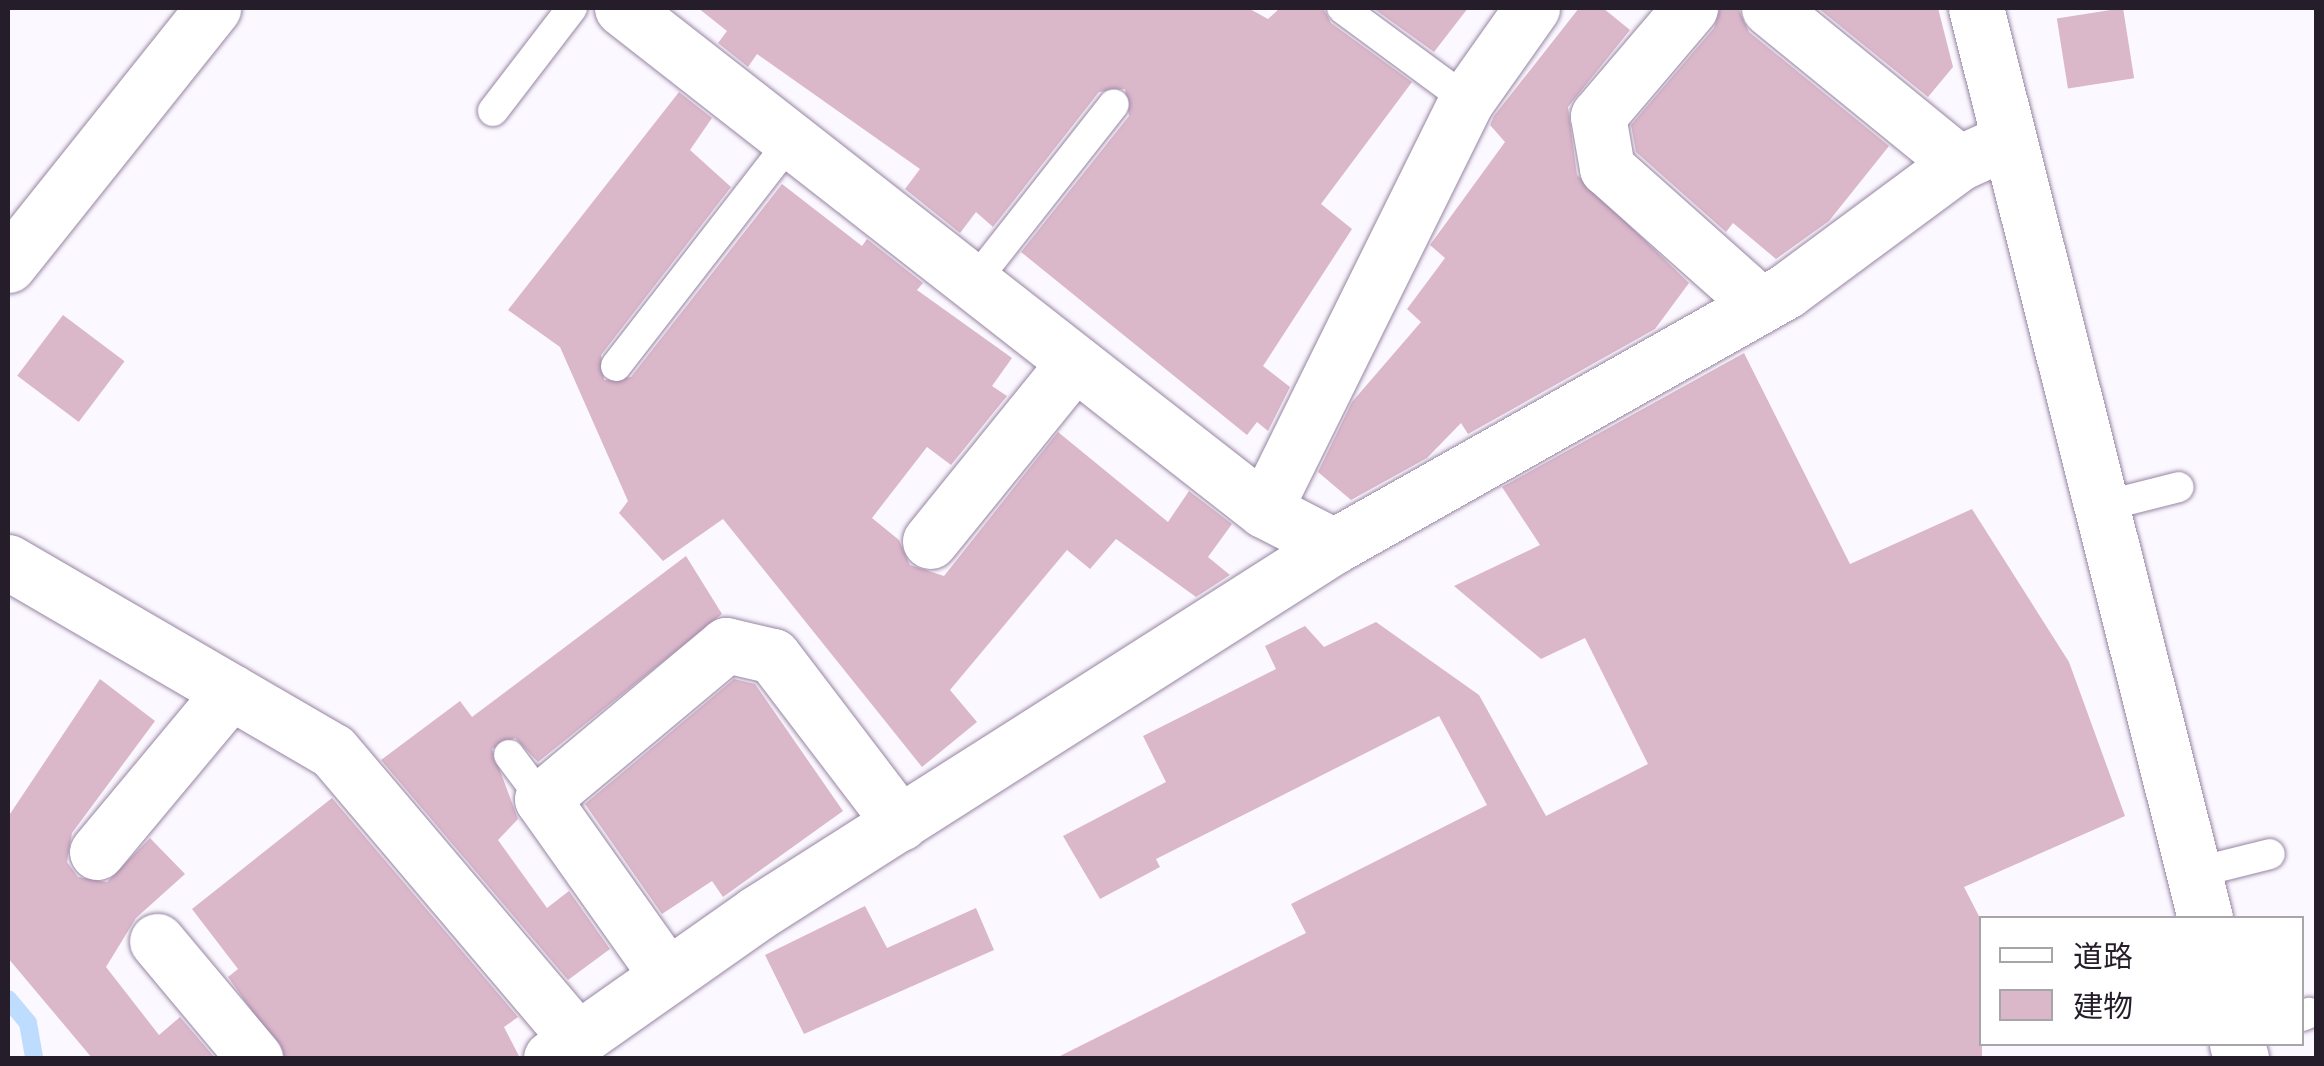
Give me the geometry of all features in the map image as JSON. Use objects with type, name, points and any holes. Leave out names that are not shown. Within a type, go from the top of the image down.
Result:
[{"type":"street","points":[[8,265],[212,8]]},
{"type":"street","points":[[622,8],[1264,510],[1334,546]]},
{"type":"street","points":[[1264,510],[1467,100],[1532,8]]},
{"type":"street","points":[[1690,8],[1598,116],[1607,168],[1761,305]]},
{"type":"street","points":[[1769,8],[1983,152]]},
{"type":"street","points":[[1976,8],[1983,152],[2100,506],[2200,896]]},
{"type":"street","points":[[8,562],[333,750],[562,1047],[666,974],[1334,546],[1761,305],[1983,152]]},
{"type":"street","points":[[930,541],[1075,362]]},
{"type":"street","points":[[666,974],[542,799],[726,645],[773,656],[900,823]]},
{"type":"street","points":[[97,852],[231,691]]},
{"type":"street","points":[[157,941],[255,1058]]},
{"type":"lane","points":[[493,111],[572,8]]},
{"type":"lane","points":[[1342,8],[1467,100]]},
{"type":"lane","points":[[974,282],[1114,104]]},
{"type":"lane","points":[[616,366],[791,140]]},
{"type":"lane","points":[[2100,506],[2179,487]]},
{"type":"lane","points":[[508,756],[542,799]]},
{"type":"lane","points":[[2200,896],[2270,854]]},
{"type":"building","points":[[698,8],[1248,8],[1268,19],[1280,8],[1323,8],[1331,23],[1412,82],[1321,204],[1352,229],[1263,366],[1290,387],[1268,431],[1257,422],[1247,435],[1021,252],[1129,116],[1125,89],[1099,92],[993,227],[976,212],[960,233],[905,189],[920,169],[757,54],[748,67],[718,43],[727,31]]},
{"type":"building","points":[[1373,8],[1468,8],[1434,52]]},
{"type":"building","points":[[1579,8],[1603,8],[1630,30],[1568,107],[1577,175],[1689,283],[1655,329],[1468,434],[1461,423],[1427,458],[1351,500],[1318,472],[1352,402],[1421,322],[1407,309],[1445,258],[1430,245],[1505,142],[1490,125],[1494,116]]},
{"type":"building","points":[[1720,8],[1738,8],[1749,32],[1889,146],[1829,221],[1776,259],[1733,223],[1726,232],[1636,152],[1631,125],[1714,28]]},
{"type":"building","points":[[1818,8],[1938,8],[1953,67],[1928,97]]},
{"type":"building","points":[[2123,8],[2134,78],[2068,89],[2057,18]]},
{"type":"building","points":[[679,92],[712,118],[690,150],[731,187],[601,355],[604,380],[631,377],[782,184],[862,246],[867,239],[923,283],[917,290],[1012,358],[992,386],[1007,396],[951,465],[927,447],[872,518],[899,540],[910,565],[944,576],[1058,432],[1168,522],[1189,491],[1232,524],[1208,557],[1230,575],[1196,597],[1116,539],[1090,569],[1067,550],[950,690],[977,722],[922,767],[723,519],[663,561],[619,513],[628,501],[560,347],[508,310]]},
{"type":"building","points":[[63,315],[124,361],[79,422],[17,376]]},
{"type":"building","points":[[1744,353],[1850,564],[1972,509],[2069,662],[2125,816],[1964,887],[1979,916],[1982,1058],[1056,1058],[1306,933],[1291,904],[1487,805],[1439,716],[1156,859],[1160,867],[1100,899],[1063,836],[1166,782],[1143,736],[1276,669],[1265,646],[1305,626],[1324,647],[1376,622],[1479,695],[1546,816],[1648,764],[1585,638],[1541,659],[1454,586],[1540,545],[1502,487]]},
{"type":"building","points":[[686,556],[722,614],[538,762],[515,738],[492,749],[518,819],[498,840],[547,908],[569,891],[610,949],[568,980],[381,760],[460,701],[472,717]]},
{"type":"building","points":[[100,679],[155,721],[72,833],[67,862],[78,877],[107,882],[150,838],[185,874],[136,918],[106,967],[159,1035],[180,1017],[215,1058],[92,1058],[8,958],[8,817]]},
{"type":"building","points":[[734,679],[755,684],[843,811],[723,897],[712,881],[662,914],[585,804]]},
{"type":"building","points":[[332,798],[518,1017],[504,1027],[520,1058],[285,1058],[228,977],[238,969],[192,909]]},
{"type":"building","points":[[865,906],[887,948],[976,908],[994,950],[804,1034],[765,955]]},
{"type":"waterway","points":[[8,999],[28,1023],[34,1058]]}]
